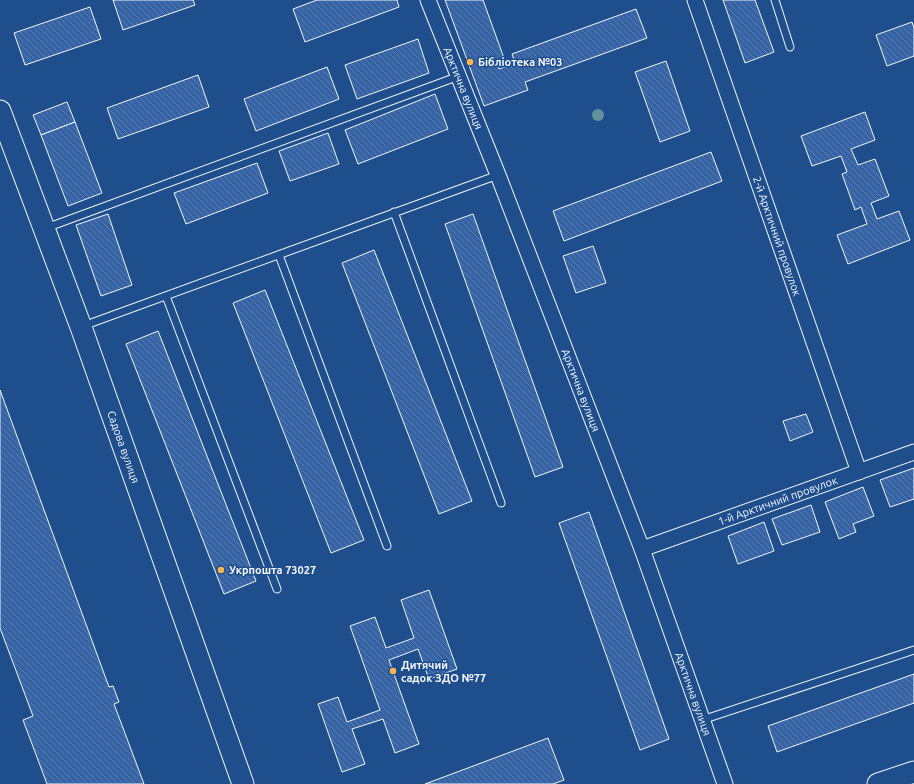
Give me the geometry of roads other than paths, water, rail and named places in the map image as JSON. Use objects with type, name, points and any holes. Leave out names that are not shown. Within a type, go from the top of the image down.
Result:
[{"type":"street","name":"Арктична вулиця","points":[[428,0],[498,175],[642,549],[725,784]]},
{"type":"street","name":"2-й Арктичний провулок","points":[[695,0],[859,472]]},
{"type":"street","name":"Садова вулиця","points":[[0,111],[81,327],[243,784]]},
{"type":"street","name":"1-й Арктичний провулок","points":[[642,549],[914,452]]},
{"type":"street","points":[[878,784],[914,772]]},
{"type":"lane","points":[[775,0],[790,47]]},
{"type":"lane","points":[[43,228],[459,76]]},
{"type":"lane","points":[[81,327],[498,175]]},
{"type":"lane","points":[[394,212],[501,503]]},
{"type":"lane","points":[[279,255],[387,546]]},
{"type":"lane","points":[[166,296],[277,589]]},
{"type":"lane","points":[[702,720],[914,650]]},
{"type":"place","name":"Бібліотека №03","points":[[470,62]]},
{"type":"place","name":"Укрпошта 73027","points":[[221,570]]},
{"type":"place","name":"Дитячий садок ЗДО №77","points":[[393,671]]}]
